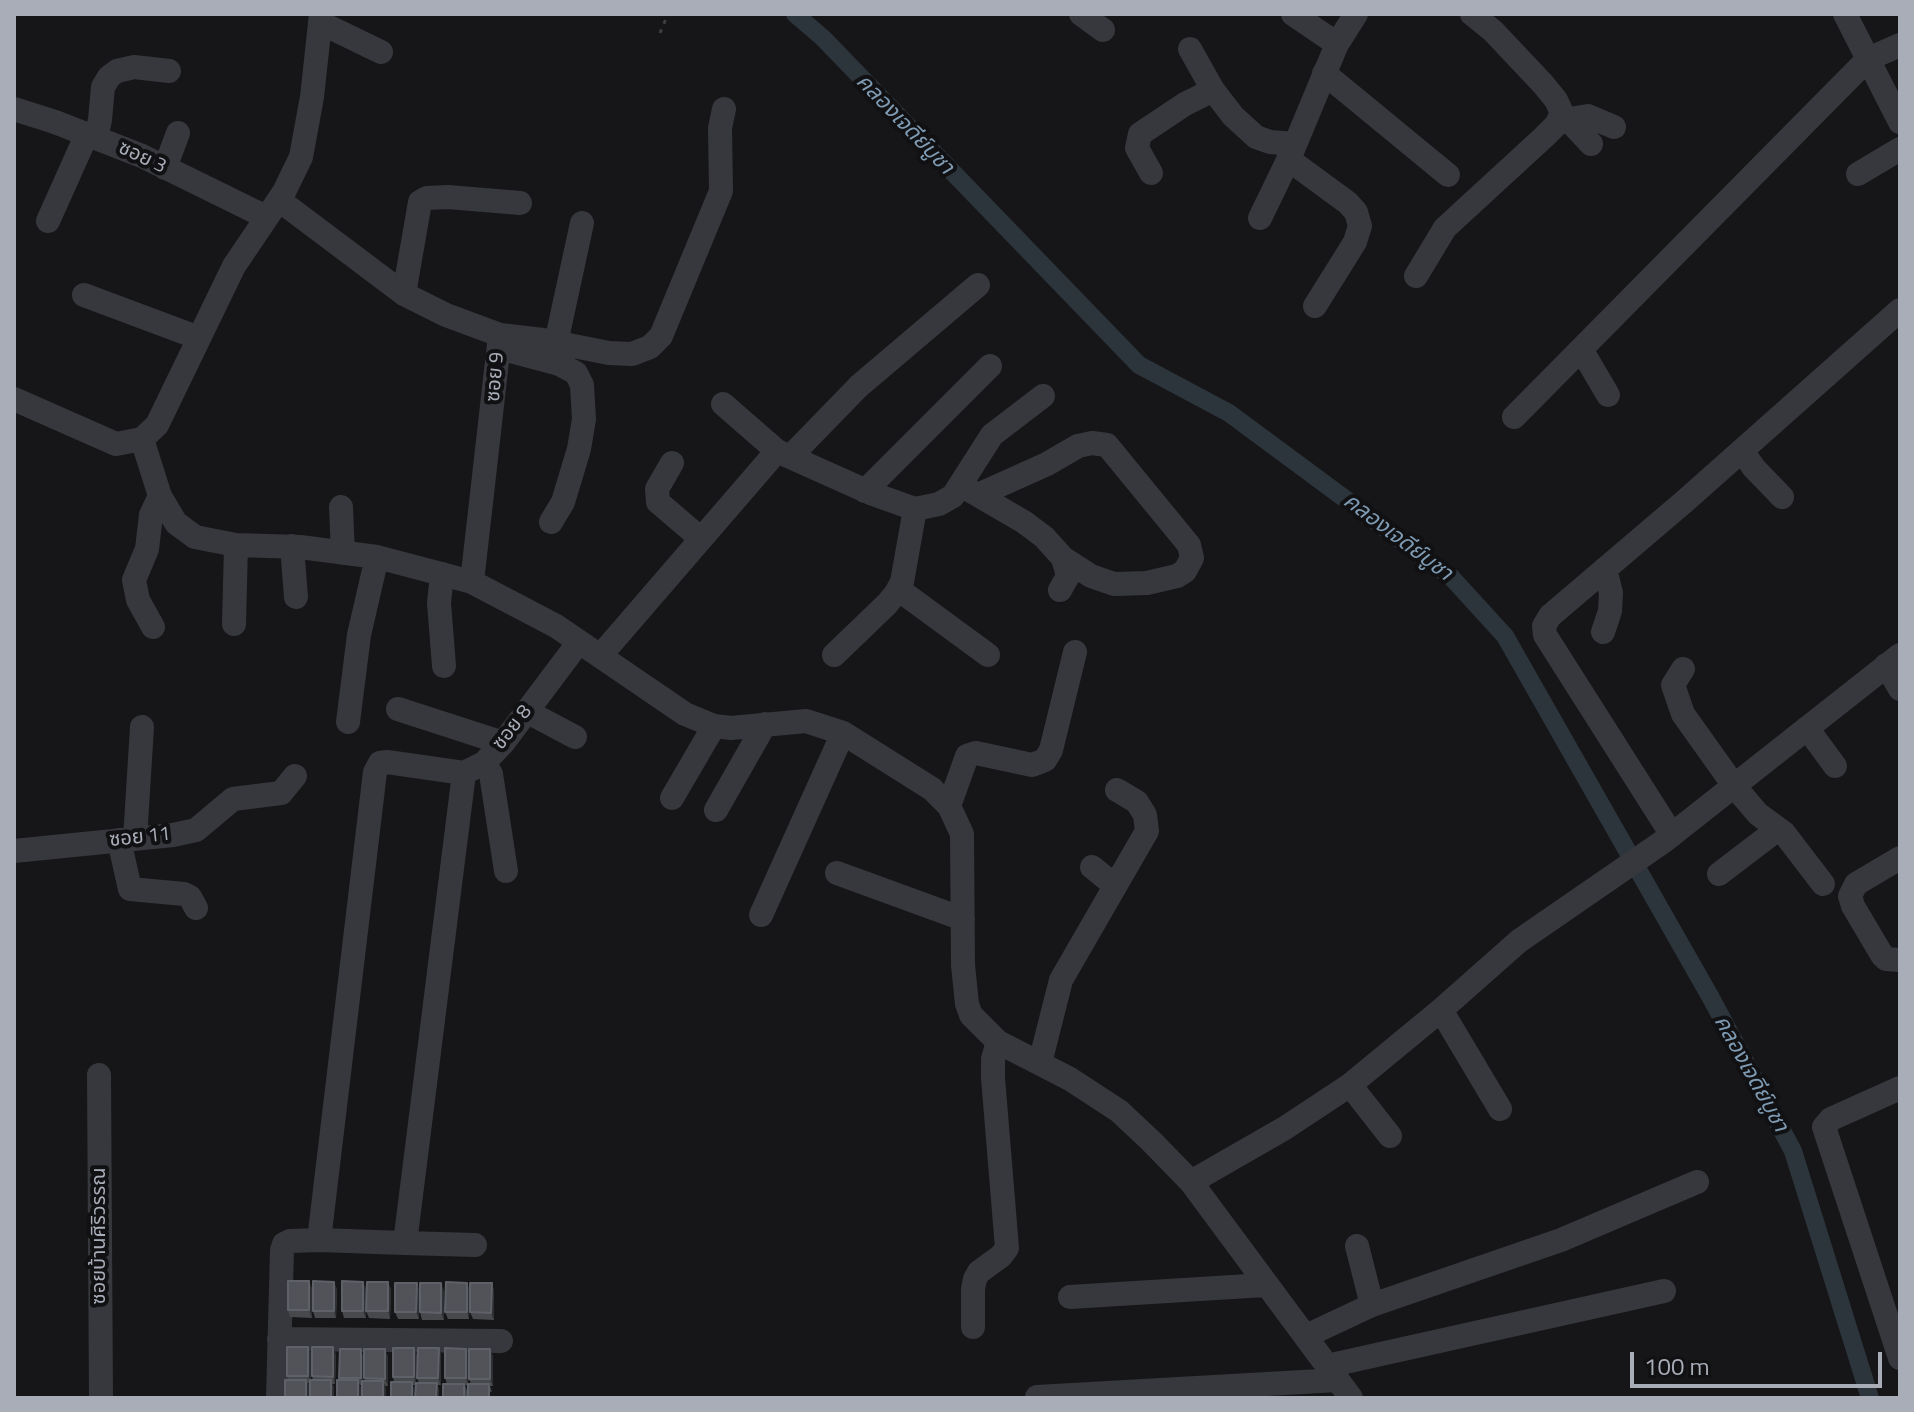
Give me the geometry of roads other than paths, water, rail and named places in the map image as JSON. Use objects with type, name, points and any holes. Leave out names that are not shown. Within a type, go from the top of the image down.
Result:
[{"type":"street","points":[[1081,14],[1103,30]]},
{"type":"street","points":[[1293,14],[1337,44]]},
{"type":"street","points":[[1260,218],[1292,152],[1337,44],[1356,14]]},
{"type":"street","points":[[1472,14],[1493,31],[1543,84],[1591,144]]},
{"type":"street","points":[[1845,14],[1900,122]]},
{"type":"street","points":[[14,399],[116,444],[142,439],[157,425],[234,266],[273,208],[301,157],[321,18],[381,52]]},
{"type":"street","points":[[1514,417],[1868,59],[1900,45]]},
{"type":"street","points":[[1190,49],[1213,90],[1233,116],[1256,137],[1292,152],[1356,212],[1360,226],[1355,242],[1315,306]]},
{"type":"street","points":[[48,221],[100,120],[103,87],[109,77],[117,71],[134,67],[169,71]]},
{"type":"street","points":[[1324,73],[1448,175]]},
{"type":"street","points":[[1151,173],[1137,148],[1140,134],[1185,104],[1213,90]]},
{"type":"street","name":"ซอย 3","points":[[14,109],[273,208]]},
{"type":"street","points":[[500,342],[556,343],[632,354],[650,347],[661,336],[721,191],[720,128],[724,109]]},
{"type":"street","points":[[1416,276],[1445,228],[1566,116],[1588,116],[1614,127]]},
{"type":"street","points":[[165,168],[178,133]]},
{"type":"street","points":[[1858,174],[1900,149]]},
{"type":"street","points":[[404,294],[420,202],[427,198],[448,197],[520,203]]},
{"type":"street","name":"ซอย 9","points":[[273,208],[404,294],[500,342],[472,582]]},
{"type":"street","points":[[556,343],[582,223]]},
{"type":"street","points":[[601,655],[700,538],[783,454],[978,285]]},
{"type":"street","points":[[84,295],[199,338]]},
{"type":"street","points":[[1668,838],[1545,635],[1544,626],[1550,616],[1900,310]]},
{"type":"street","points":[[500,342],[559,364],[576,373],[582,385],[584,419],[579,449],[563,502],[551,522]]},
{"type":"street","points":[[1581,349],[1608,395]]},
{"type":"street","points":[[865,491],[990,366]]},
{"type":"street","points":[[969,490],[992,435],[1043,396]]},
{"type":"street","points":[[723,404],[783,454],[865,491],[915,509],[939,504],[969,490],[1047,464],[1078,446],[1092,443],[1107,445],[1189,545],[1192,558],[1185,571],[1177,576],[1147,583],[1114,584],[1091,576],[1063,558],[1044,537],[1024,522],[969,490]]},
{"type":"street","points":[[142,439],[160,496],[176,523],[195,537],[236,545],[292,546],[377,557],[472,582],[556,626],[685,714],[714,726],[731,728],[806,721],[843,733],[932,789],[949,806],[962,834],[963,965],[971,1015],[998,1042],[1040,1063],[1119,1111],[1191,1182],[1288,1317],[1339,1381]]},
{"type":"street","points":[[1742,451],[1782,497]]},
{"type":"street","points":[[672,463],[657,489],[658,502],[700,538]]},
{"type":"street","points":[[153,627],[138,600],[134,580],[147,549],[151,515],[160,496]]},
{"type":"street","points":[[341,507],[343,553]]},
{"type":"street","points":[[834,655],[887,604],[902,582],[915,509]]},
{"type":"street","points":[[234,624],[236,545]]},
{"type":"street","points":[[292,546],[296,597]]},
{"type":"street","points":[[348,722],[359,635],[377,557]]},
{"type":"street","points":[[1060,590],[1068,576],[1063,558]]},
{"type":"street","points":[[1603,632],[1610,611],[1611,593],[1605,569]]},
{"type":"street","points":[[442,574],[439,603],[444,666]]},
{"type":"street","points":[[898,589],[988,655]]},
{"type":"street","name":"ซอย 8","points":[[506,871],[491,774],[474,768],[503,743],[579,642]]},
{"type":"street","points":[[949,806],[967,756],[976,753],[1032,765],[1045,760],[1051,750],[1075,652]]},
{"type":"street","points":[[1191,1182],[1285,1128],[1350,1085],[1519,941],[1668,838],[1893,660],[1900,689]]},
{"type":"street","points":[[1683,669],[1674,680],[1675,694],[1683,714],[1735,787],[1758,814],[1793,844],[1823,884]]},
{"type":"street","points":[[398,709],[503,743]]},
{"type":"street","points":[[526,711],[575,737]]},
{"type":"street","points":[[716,810],[765,724]]},
{"type":"street","points":[[672,798],[714,726]]},
{"type":"street","points":[[142,727],[127,840],[130,889],[184,894],[190,897],[196,908]]},
{"type":"street","points":[[1807,728],[1835,766]]},
{"type":"street","points":[[761,915],[843,733]]},
{"type":"street","points":[[319,1240],[375,772],[380,763],[387,762],[474,768],[405,1243]]},
{"type":"street","name":"ซอย 11","points":[[14,851],[196,830],[233,799],[281,793],[295,776]]},
{"type":"street","points":[[1040,1063],[1061,980],[1147,831],[1145,815],[1137,802],[1117,790]]},
{"type":"street","points":[[1719,874],[1778,829]]},
{"type":"street","points":[[1900,858],[1856,884],[1850,896],[1882,955],[1886,959],[1900,960]]},
{"type":"street","points":[[1092,867],[1114,885]]},
{"type":"street","points":[[837,873],[963,919]]},
{"type":"street","points":[[1441,1010],[1500,1109]]},
{"type":"street","points":[[973,1327],[975,1279],[1007,1248],[993,1078],[993,1059],[998,1042]]},
{"type":"street","name":"ซอยบ้านศิริวรรณ","points":[[99,1075],[101,1398]]},
{"type":"street","points":[[1350,1085],[1390,1136]]},
{"type":"street","points":[[1900,1088],[1831,1119],[1824,1127],[1900,1358]]},
{"type":"street","points":[[1306,1336],[1372,1305],[1561,1240],[1697,1182]]},
{"type":"street","points":[[278,1398],[284,1244],[319,1240],[475,1245]]},
{"type":"street","points":[[1357,1246],[1372,1305]]},
{"type":"street","points":[[1070,1297],[1265,1285]]},
{"type":"street","points":[[1037,1397],[1339,1381],[1664,1291]]},
{"type":"street","points":[[279,1339],[501,1341]]},
{"type":"waterway","name":"คลองเจดีย์บูชา","points":[[795,14],[823,38],[1139,365],[1229,413],[1452,578],[1505,636],[1711,998],[1793,1151],[1870,1398]]}]
